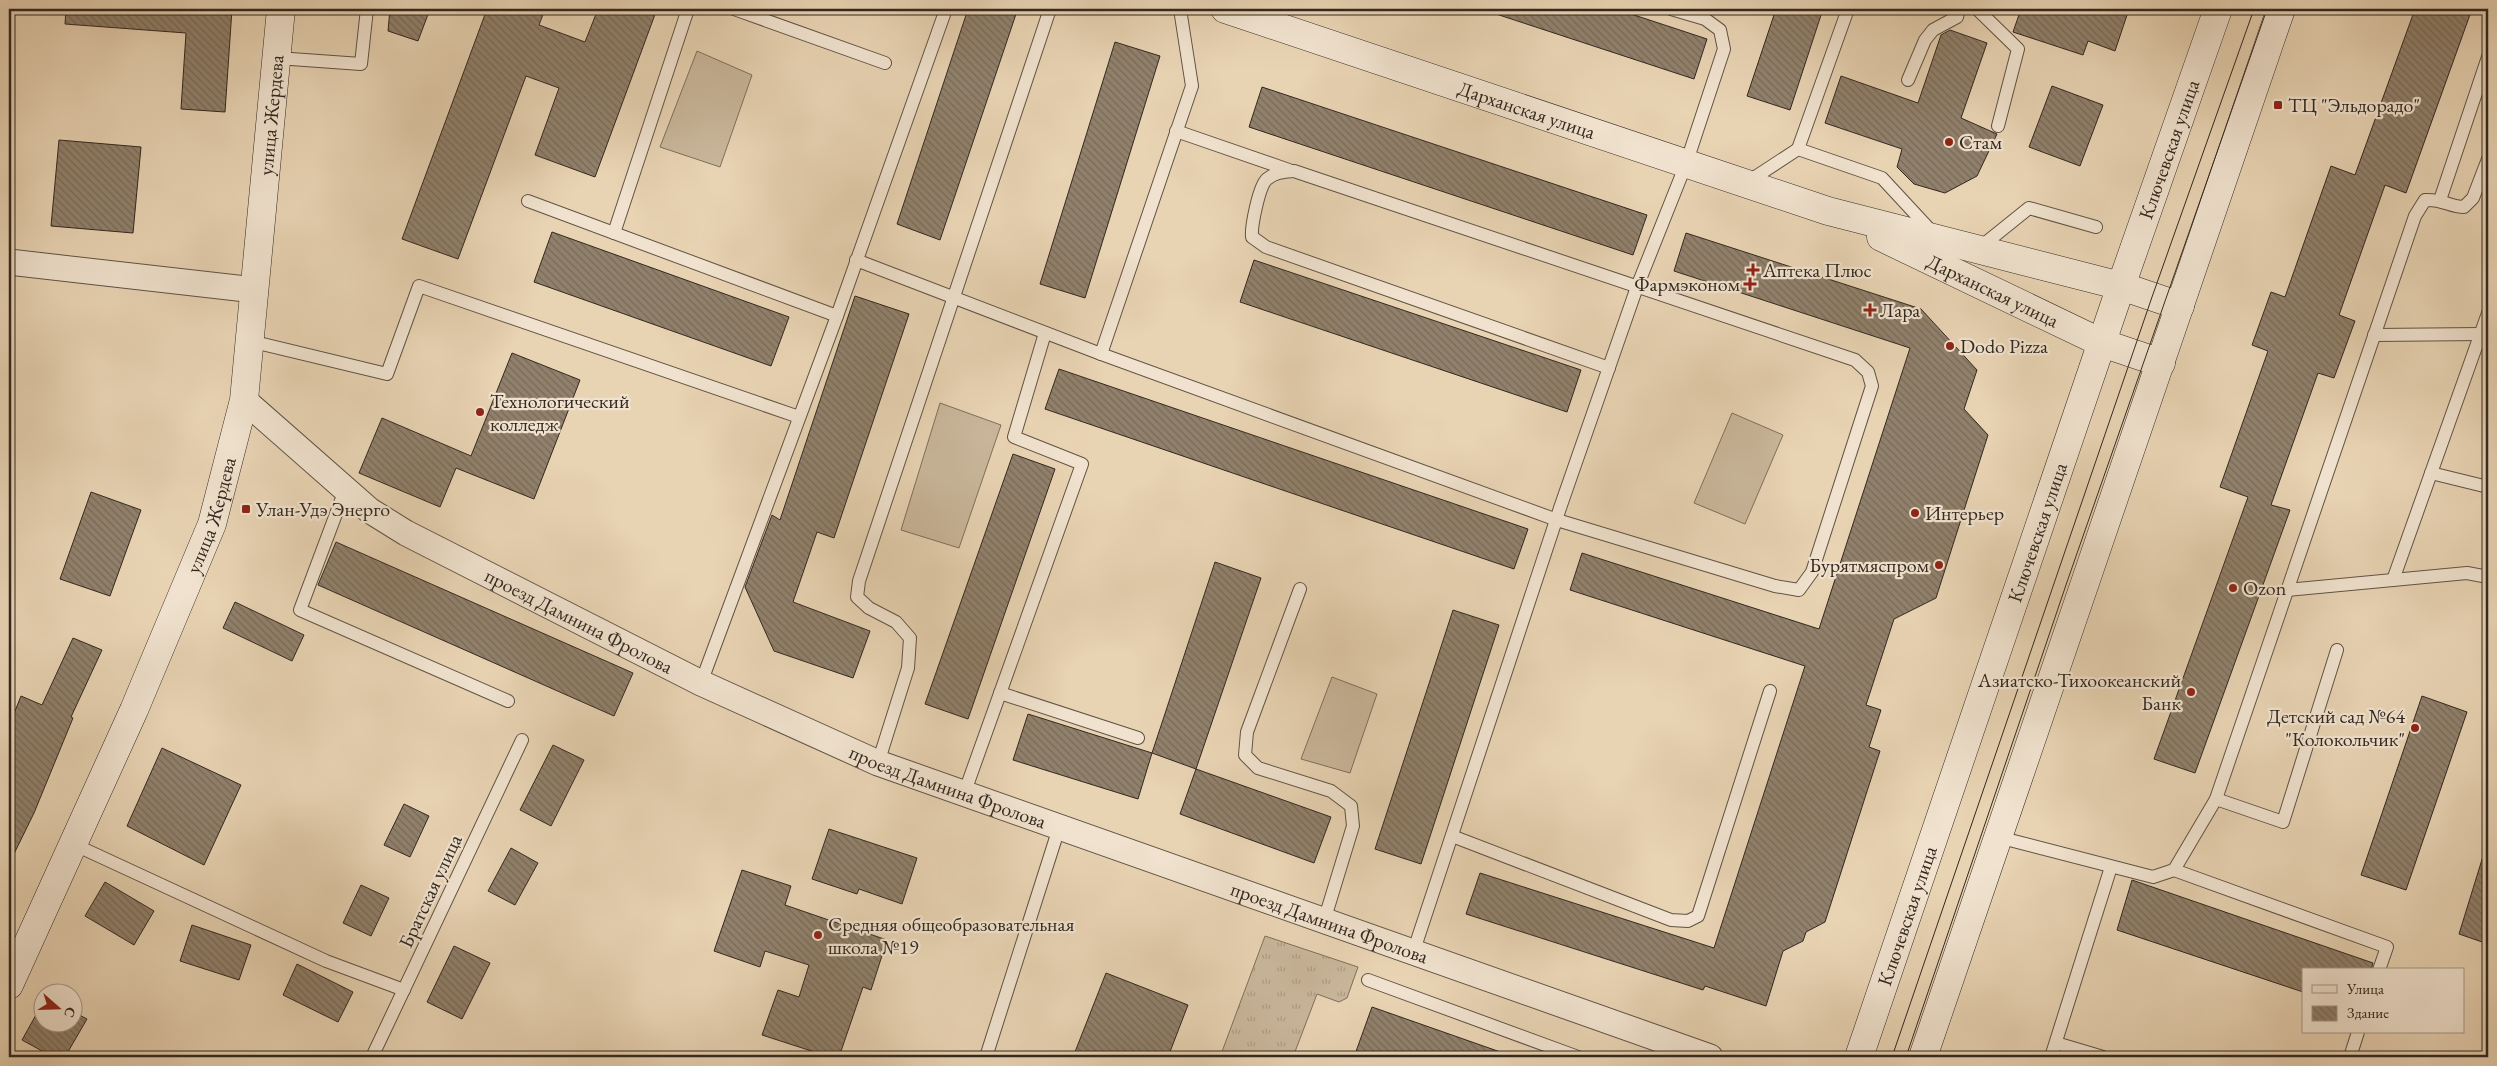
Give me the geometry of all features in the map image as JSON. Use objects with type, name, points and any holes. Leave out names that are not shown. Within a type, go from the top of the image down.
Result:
[{"type":"main road","name":"улица Жердева","points":[[9,985],[134,710],[212,524],[244,400],[282,9]]},
{"type":"main road","name":"Дарханская улица","points":[[1225,9],[1828,211],[2121,286],[2180,306]]},
{"type":"main road","name":"Ключевская улица","points":[[1859,1057],[2121,286],[2218,9]]},
{"type":"main road","points":[[1923,1057],[2281,9]]},
{"type":"main road","name":"Дарханская улица","points":[[1828,211],[2102,343],[2161,363]]},
{"type":"street","points":[[9,262],[255,290]]},
{"type":"street","name":"проезд Дамнина Фролова","points":[[244,400],[369,510],[406,533],[701,683],[878,763],[1710,1057]]},
{"type":"lane","points":[[277,58],[361,64],[367,9]]},
{"type":"lane","points":[[614,233],[688,9]]},
{"type":"lane","points":[[734,9],[885,63]]},
{"type":"lane","points":[[701,683],[946,9]]},
{"type":"lane","points":[[878,763],[908,668],[910,638],[896,622],[869,608],[857,597],[859,581],[1050,9]]},
{"type":"lane","points":[[1101,354],[1192,86],[1180,9]]},
{"type":"lane","points":[[1413,953],[1609,368],[1637,287],[1686,164],[1724,49],[1720,30],[1705,19],[1671,9]]},
{"type":"lane","points":[[1745,184],[1798,149],[1848,9]]},
{"type":"lane","points":[[1908,80],[1925,40],[1933,30],[1956,17],[1959,9]]},
{"type":"lane","points":[[1977,9],[2018,49],[1998,126]]},
{"type":"lane","points":[[2440,200],[2488,57]]},
{"type":"lane","points":[[856,260],[1101,354],[1557,520],[1775,586],[1799,590],[1812,572],[1872,386],[1868,372],[1855,360],[1176,132]]},
{"type":"lane","points":[[1798,149],[1882,178],[1940,240]]},
{"type":"lane","points":[[2174,870],[2216,799],[2415,216],[2425,200],[2440,200],[2457,207],[2464,207],[2473,198],[2488,159]]},
{"type":"lane","points":[[1294,171],[1278,172],[1265,180],[1251,226],[1252,237],[1266,247],[1609,368]]},
{"type":"lane","points":[[528,201],[836,316]]},
{"type":"lane","points":[[1978,249],[2029,208],[2096,227]]},
{"type":"lane","points":[[250,341],[387,374],[419,286],[799,417]]},
{"type":"lane","points":[[2393,580],[2488,313]]},
{"type":"lane","points":[[964,794],[1082,464],[1014,437],[1045,332]]},
{"type":"lane","points":[[2374,335],[2481,334]]},
{"type":"lane","points":[[2431,473],[2488,487]]},
{"type":"lane","points":[[345,490],[300,610],[508,702]]},
{"type":"lane","points":[[2287,590],[2467,573],[2488,577]]},
{"type":"lane","points":[[1300,589],[1247,732],[1245,755],[1258,768],[1331,791],[1351,806],[1353,826],[1324,921]]},
{"type":"lane","points":[[2216,799],[2283,822],[2337,650]]},
{"type":"lane","points":[[1452,836],[1671,920],[1688,921],[1698,916],[1770,691]]},
{"type":"lane","points":[[1000,693],[1138,738]]},
{"type":"lane","name":"Братская улица","points":[[372,1057],[522,740]]},
{"type":"lane","points":[[986,1057],[1060,828]]},
{"type":"lane","points":[[1998,838],[2152,877],[2174,870],[2386,947],[2380,968]]},
{"type":"lane","points":[[73,844],[326,961],[404,990]]},
{"type":"lane","points":[[2051,1057],[2111,867]]},
{"type":"lane","points":[[1368,980],[1578,1057]]},
{"type":"lane","points":[[2350,1057],[2357,1034]]},
{"type":"lane","points":[[2056,1043],[2103,1057]]},
{"type":"green space","points":[[697,51],[752,75],[720,167],[660,147]]},
{"type":"green space","points":[[940,403],[1001,425],[959,548],[901,530]]},
{"type":"green space","points":[[1732,413],[1783,435],[1745,524],[1694,503]]},
{"type":"green space","points":[[1332,677],[1377,694],[1350,773],[1301,759]]},
{"type":"green space","points":[[1265,936],[1358,967],[1347,998],[1339,1002],[1317,994],[1293,1057],[1220,1057]]},
{"type":"building","points":[[66,9],[232,9],[225,112],[181,109],[186,33],[65,24]]},
{"type":"building","points":[[390,9],[430,9],[418,41],[388,31]]},
{"type":"building","points":[[487,9],[545,9],[539,25],[585,42],[598,9],[657,9],[595,177],[535,155],[559,88],[526,76],[458,259],[402,239]]},
{"type":"building","points":[[968,9],[1001,9],[1016,14],[940,240],[897,224]]},
{"type":"building","points":[[1490,9],[1616,9],[1707,39],[1694,79],[1490,12]]},
{"type":"building","points":[[1776,9],[1823,9],[1790,110],[1747,96]]},
{"type":"building","points":[[2021,9],[2129,9],[2115,51],[2088,41],[2083,55],[2013,32]]},
{"type":"building","points":[[2415,9],[2472,9],[2406,193],[2385,185],[2339,315],[2355,321],[2334,378],[2318,373],[2271,505],[2290,510],[2195,773],[2154,759],[2248,497],[2220,487],[2268,351],[2252,345],[2271,292],[2285,297],[2331,166],[2355,175]]},
{"type":"building","points":[[1950,30],[1987,43],[1961,118],[1997,134],[1977,176],[1945,193],[1914,184],[1897,167],[1902,149],[1825,123],[1841,76],[1918,103],[1941,35]]},
{"type":"building","points":[[1115,42],[1160,56],[1085,298],[1040,284]]},
{"type":"building","points":[[2052,86],[2103,105],[2080,166],[2029,147]]},
{"type":"building","points":[[1262,87],[1647,215],[1633,255],[1249,127]]},
{"type":"building","points":[[59,140],[141,147],[133,233],[51,226]]},
{"type":"building","points":[[552,232],[789,317],[771,366],[534,282]]},
{"type":"building","points":[[1686,233],[1921,309],[1977,370],[1964,409],[1988,435],[1936,598],[1894,619],[1866,705],[1881,710],[1869,747],[1880,751],[1825,922],[1806,932],[1803,941],[1783,951],[1766,1006],[1705,986],[1703,990],[1466,914],[1480,873],[1714,948],[1805,666],[1570,590],[1582,553],[1819,629],[1910,348],[1674,271]]},
{"type":"building","points":[[1254,260],[1581,370],[1567,412],[1240,302]]},
{"type":"building","points":[[855,296],[909,314],[834,538],[817,532],[793,602],[870,631],[853,678],[774,651],[745,587],[772,515],[780,520]]},
{"type":"building","points":[[512,353],[580,380],[534,499],[456,468],[440,507],[359,473],[382,418],[471,456]]},
{"type":"building","points":[[1059,369],[1528,529],[1514,569],[1045,409]]},
{"type":"building","points":[[1013,454],[1055,469],[968,719],[925,704]]},
{"type":"building","points":[[91,492],[141,510],[110,596],[60,579]]},
{"type":"building","points":[[336,542],[633,673],[614,716],[318,585]]},
{"type":"building","points":[[1215,562],[1261,578],[1196,769],[1152,753]]},
{"type":"building","points":[[235,602],[304,635],[292,661],[223,628]]},
{"type":"building","points":[[1453,610],[1499,625],[1421,864],[1375,849]]},
{"type":"building","points":[[73,638],[102,650],[71,717],[73,718],[34,813],[9,864],[9,726],[21,696],[42,705]]},
{"type":"building","points":[[2422,696],[2467,712],[2406,890],[2361,875]]},
{"type":"building","points":[[1028,714],[1152,753],[1138,799],[1013,760]]},
{"type":"building","points":[[553,745],[584,760],[551,826],[520,810]]},
{"type":"building","points":[[162,748],[241,785],[204,865],[127,826]]},
{"type":"building","points":[[1196,769],[1331,817],[1314,863],[1180,814]]},
{"type":"building","points":[[404,804],[429,816],[410,857],[384,845]]},
{"type":"building","points":[[829,829],[917,858],[902,904],[859,889],[857,894],[812,879]]},
{"type":"building","points":[[511,848],[538,863],[515,905],[488,891]]},
{"type":"building","points":[[2484,853],[2488,854],[2488,944],[2459,934]]},
{"type":"building","points":[[742,870],[791,886],[785,905],[887,940],[871,990],[863,987],[839,1057],[830,1057],[762,1035],[778,990],[799,997],[809,965],[765,951],[760,967],[714,951]]},
{"type":"building","points":[[2132,880],[2373,963],[2372,968],[2302,968],[2302,992],[2117,930]]},
{"type":"building","points":[[105,882],[154,911],[134,945],[85,916]]},
{"type":"building","points":[[361,885],[389,898],[371,936],[343,923]]},
{"type":"building","points":[[192,925],[251,945],[239,980],[180,961]]},
{"type":"building","points":[[454,946],[490,963],[462,1019],[427,1002]]},
{"type":"building","points":[[297,964],[353,992],[338,1022],[283,995]]},
{"type":"building","points":[[1106,973],[1188,1005],[1168,1057],[1073,1057]]},
{"type":"building","points":[[1372,1007],[1509,1055],[1508,1057],[1354,1057]]},
{"type":"building","points":[[82,1016],[87,1019],[82,1028]]},
{"type":"building","points":[[32,1022],[32,1034],[78,1034],[65,1057],[53,1057],[22,1040]]},
{"type":"tram line","points":[[1892,1057],[2152,297],[2254,9]]},
{"type":"tram line","points":[[1906,1057],[2067,582],[2267,9]]},
{"type":"place","name":"ТЦ \"Эльдорадо\"","points":[[2278,105]]},
{"type":"place","name":"Стам","points":[[1949,142]]},
{"type":"place","name":"Аптека Плюс","points":[[1753,270]]},
{"type":"place","name":"Фармэконом","points":[[1750,284]]},
{"type":"place","name":"Лара","points":[[1870,310]]},
{"type":"place","name":"Dodo Pizza","points":[[1950,346]]},
{"type":"place","name":"Технологический колледж","points":[[480,412]]},
{"type":"place","name":"Улан-Удэ Энерго","points":[[246,509]]},
{"type":"place","name":"Интерьер","points":[[1915,513]]},
{"type":"place","name":"Бурятмяспром","points":[[1939,565]]},
{"type":"place","name":"Ozon","points":[[2233,588]]},
{"type":"place","name":"Азиатско-Тихоокеанский Банк","points":[[2191,692]]},
{"type":"place","name":"Детский сад №64 \"Колокольчик\"","points":[[2415,728]]},
{"type":"place","name":"Средняя общеобразовательная школа №19","points":[[818,935]]}]
